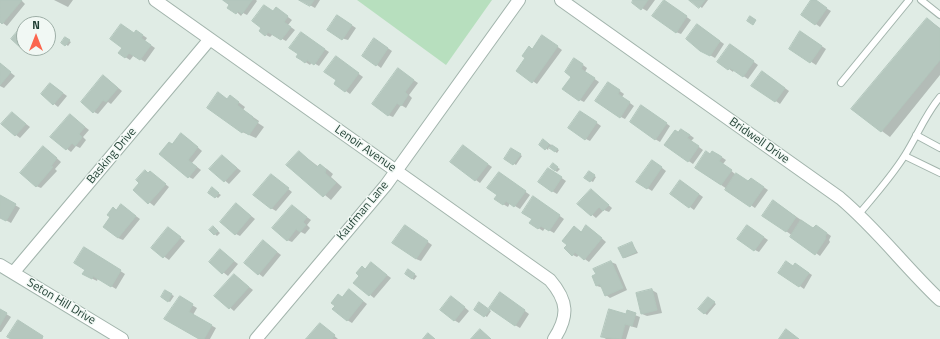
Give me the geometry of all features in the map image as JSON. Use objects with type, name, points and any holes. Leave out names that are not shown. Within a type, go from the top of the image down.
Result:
[{"type":"street","name":"Lenoir Avenue","points":[[155,0],[550,280],[560,292],[565,307],[561,329],[554,339]]},
{"type":"street","name":"Kaufman Lane","points":[[256,339],[396,171],[519,0]]},
{"type":"street","name":"Bridwell Drive","points":[[562,0],[840,198],[859,214],[918,279],[940,300]]},
{"type":"street","name":"Basking Drive","points":[[13,273],[210,39]]},
{"type":"street","name":"Seton Hill Drive","points":[[0,265],[122,339]]},
{"type":"lane","points":[[841,83],[909,0]]},
{"type":"lane","points":[[921,0],[940,15]]},
{"type":"lane","points":[[859,214],[880,190],[905,156],[930,110],[940,97]]},
{"type":"lane","points":[[916,135],[940,148]]},
{"type":"lane","points":[[905,156],[940,173]]},
{"type":"green space","points":[[357,0],[492,0],[446,65]]},
{"type":"building","points":[[0,0],[22,0],[2,24],[0,22]]},
{"type":"building","points":[[223,0],[252,0],[242,14],[238,11],[236,14],[227,8],[229,5]]},
{"type":"building","points":[[299,0],[314,0],[310,6]]},
{"type":"building","points":[[633,0],[648,0],[641,10],[632,3]]},
{"type":"building","points":[[664,0],[687,16],[676,33],[652,16]]},
{"type":"building","points":[[689,0],[705,0],[699,8]]},
{"type":"building","points":[[811,0],[816,0],[827,8],[815,25],[801,15]]},
{"type":"building","points":[[264,5],[273,11],[276,7],[288,16],[284,22],[291,27],[281,40],[268,32],[265,36],[259,31],[261,28],[252,21]]},
{"type":"building","points":[[337,15],[352,25],[342,40],[327,30]]},
{"type":"building","points":[[750,16],[756,20],[753,25],[747,21]]},
{"type":"building","points":[[927,18],[940,29],[940,60],[881,132],[851,109]]},
{"type":"building","points":[[121,24],[134,33],[136,30],[143,35],[141,38],[151,45],[140,60],[129,53],[125,58],[118,53],[122,48],[110,39]]},
{"type":"building","points":[[697,24],[720,41],[710,56],[700,51],[686,39]]},
{"type":"building","points":[[800,31],[822,46],[810,63],[789,49]]},
{"type":"building","points":[[301,32],[325,49],[314,65],[307,60],[305,63],[296,57],[298,54],[289,48]]},
{"type":"building","points":[[16,33],[16,44],[11,39]]},
{"type":"building","points":[[542,35],[558,46],[532,83],[516,71],[525,58],[522,56],[529,46],[532,49]]},
{"type":"building","points":[[65,37],[70,40],[65,46],[61,43]]},
{"type":"building","points":[[374,38],[388,48],[376,66],[362,56]]},
{"type":"building","points":[[730,44],[754,61],[743,77],[730,68],[728,70],[717,62]]},
{"type":"building","points":[[336,56],[359,73],[345,92],[334,84],[336,80],[324,72]]},
{"type":"building","points":[[574,58],[583,64],[581,69],[595,78],[579,101],[562,89],[571,77],[565,72]]},
{"type":"building","points":[[0,63],[11,72],[0,85]]},
{"type":"building","points":[[398,68],[414,80],[405,92],[408,95],[401,106],[397,103],[388,116],[372,104]]},
{"type":"building","points":[[762,71],[785,88],[775,102],[751,86]]},
{"type":"building","points":[[103,75],[118,88],[106,102],[103,100],[93,113],[81,102]]},
{"type":"building","points":[[608,82],[620,90],[618,94],[630,102],[620,118],[595,101]]},
{"type":"building","points":[[50,83],[63,93],[53,105],[41,94]]},
{"type":"building","points":[[218,92],[227,99],[230,95],[239,102],[237,105],[258,122],[249,135],[243,131],[242,133],[207,108]]},
{"type":"building","points":[[641,105],[667,123],[655,140],[630,122]]},
{"type":"building","points":[[580,111],[597,122],[585,140],[568,128]]},
{"type":"building","points":[[12,112],[26,124],[15,136],[1,124]]},
{"type":"building","points":[[70,114],[85,127],[79,134],[82,137],[81,139],[75,146],[72,143],[66,150],[50,137]]},
{"type":"building","points":[[681,129],[690,135],[687,138],[699,146],[688,162],[664,145],[675,130],[678,132]]},
{"type":"building","points":[[181,133],[198,147],[188,160],[197,167],[188,178],[159,154],[169,142],[172,144]]},
{"type":"building","points":[[543,139],[549,144],[545,150],[539,145]]},
{"type":"building","points":[[463,145],[488,164],[475,181],[450,162]]},
{"type":"building","points":[[552,145],[558,149],[555,152],[549,148]]},
{"type":"building","points":[[43,146],[57,158],[51,166],[53,167],[36,187],[20,173]]},
{"type":"building","points":[[511,148],[521,154],[513,165],[504,159]]},
{"type":"building","points":[[299,151],[317,167],[320,164],[326,169],[325,173],[336,183],[323,197],[286,165]]},
{"type":"building","points":[[706,151],[710,154],[712,151],[722,157],[719,161],[732,170],[721,185],[695,168]]},
{"type":"building","points":[[222,155],[237,168],[224,182],[209,169]]},
{"type":"building","points":[[652,160],[662,167],[647,189],[636,182]]},
{"type":"building","points":[[553,163],[558,167],[555,171],[550,167]]},
{"type":"building","points":[[548,168],[562,177],[552,192],[538,182]]},
{"type":"building","points":[[145,170],[148,173],[150,171],[166,184],[148,204],[133,190],[139,183],[136,180]]},
{"type":"building","points":[[589,171],[595,175],[590,182],[584,178]]},
{"type":"building","points":[[499,172],[526,191],[514,207],[506,201],[503,205],[494,199],[497,195],[487,188]]},
{"type":"building","points":[[736,173],[748,181],[751,178],[764,187],[750,207],[725,190]]},
{"type":"building","points":[[271,174],[289,188],[271,209],[253,195]]},
{"type":"building","points":[[680,180],[699,194],[689,208],[670,194]]},
{"type":"building","points":[[212,187],[219,193],[215,198],[208,193]]},
{"type":"building","points":[[591,189],[609,205],[603,211],[599,207],[591,216],[577,204]]},
{"type":"building","points":[[0,195],[16,204],[6,221],[0,218]]},
{"type":"building","points":[[533,196],[560,215],[549,231],[541,226],[538,229],[529,223],[532,219],[522,213]]},
{"type":"building","points":[[773,200],[796,217],[786,232],[762,216]]},
{"type":"building","points":[[236,203],[251,216],[235,235],[220,222]]},
{"type":"building","points":[[121,204],[136,216],[118,238],[103,227],[110,217],[107,215],[113,207],[116,210]]},
{"type":"building","points":[[292,205],[307,217],[303,222],[306,225],[300,232],[296,229],[287,241],[272,228]]},
{"type":"building","points":[[801,220],[813,228],[816,225],[827,233],[826,238],[815,255],[790,237]]},
{"type":"building","points":[[405,225],[428,241],[416,259],[392,243]]},
{"type":"building","points":[[586,225],[602,238],[584,260],[575,252],[572,256],[564,248],[567,245],[562,241],[574,226],[581,232]]},
{"type":"building","points":[[747,225],[764,237],[754,251],[737,239]]},
{"type":"building","points":[[213,226],[218,231],[214,235],[209,230]]},
{"type":"building","points":[[168,227],[181,237],[163,258],[151,248]]},
{"type":"building","points":[[263,240],[277,252],[258,275],[244,263]]},
{"type":"building","points":[[632,242],[636,252],[623,258],[618,248]]},
{"type":"building","points":[[84,247],[121,270],[111,287],[93,276],[92,279],[82,274],[85,270],[74,263]]},
{"type":"building","points":[[220,249],[234,261],[222,274],[209,262]]},
{"type":"building","points":[[611,261],[623,288],[605,296],[600,284],[596,286],[592,276],[596,274],[593,269]]},
{"type":"building","points":[[786,261],[793,266],[795,263],[809,273],[799,287],[778,273]]},
{"type":"building","points":[[371,262],[387,275],[369,296],[353,283],[359,276],[356,273],[362,266],[365,269]]},
{"type":"building","points":[[408,269],[415,274],[412,279],[405,274]]},
{"type":"building","points":[[234,274],[249,287],[229,309],[214,296]]},
{"type":"building","points":[[349,289],[363,301],[347,321],[332,309],[335,306],[331,303],[338,294],[342,297]]},
{"type":"building","points":[[652,289],[657,310],[641,314],[636,293]]},
{"type":"building","points":[[165,290],[172,294],[168,302],[161,297]]},
{"type":"building","points":[[500,292],[525,310],[515,326],[489,308]]},
{"type":"building","points":[[180,296],[193,304],[189,312],[212,325],[204,339],[199,339],[164,319]]},
{"type":"building","points":[[451,296],[465,307],[454,321],[440,310]]},
{"type":"building","points":[[708,297],[715,302],[704,314],[698,309]]},
{"type":"building","points":[[479,302],[490,310],[484,317],[474,310]]},
{"type":"building","points":[[0,309],[7,313],[0,325]]},
{"type":"building","points":[[609,309],[626,314],[627,310],[636,313],[632,326],[625,324],[621,339],[601,337]]},
{"type":"building","points":[[18,320],[43,336],[42,339],[11,339],[7,337]]},
{"type":"building","points":[[320,323],[335,335],[332,339],[306,339]]},
{"type":"building","points":[[480,329],[491,339],[471,339]]},
{"type":"building","points":[[786,329],[799,339],[779,339]]},
{"type":"building","points":[[428,333],[435,339],[423,339]]}]
